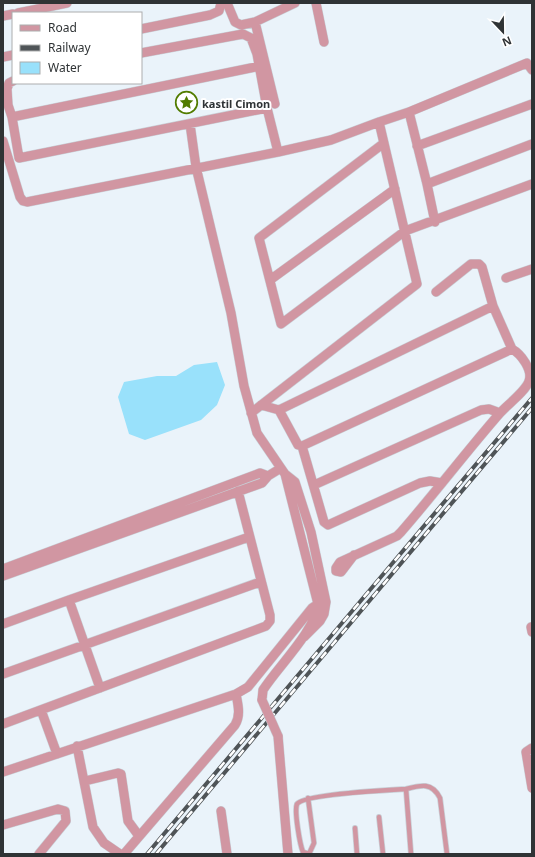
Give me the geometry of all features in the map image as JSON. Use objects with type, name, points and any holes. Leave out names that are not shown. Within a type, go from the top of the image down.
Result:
[{"type":"street","points":[[23,12],[67,3]]},
{"type":"street","points":[[142,29],[210,15],[219,11],[221,3]]},
{"type":"street","points":[[227,3],[236,22],[245,25],[255,22],[295,3]]},
{"type":"street","points":[[272,3],[275,12]]},
{"type":"street","points":[[316,3],[324,42]]},
{"type":"street","points":[[255,22],[278,152]]},
{"type":"street","points":[[142,53],[243,34],[251,38],[253,41],[271,106]]},
{"type":"street","points":[[3,142],[20,197],[23,201],[27,202],[331,140],[409,112],[527,63],[532,70]]},
{"type":"street","points":[[12,117],[260,66]]},
{"type":"street","points":[[12,82],[9,83],[7,89],[6,105],[12,117],[19,158],[190,124],[271,106]]},
{"type":"street","points":[[417,146],[532,104]]},
{"type":"street","points":[[409,112],[427,184],[434,222]]},
{"type":"street","points":[[251,414],[417,284],[379,122]]},
{"type":"street","points":[[190,124],[196,167],[231,313],[244,386],[251,414],[257,433],[283,471],[295,482],[311,532],[324,614],[316,620],[267,684],[261,695],[278,736],[288,854]]},
{"type":"street","points":[[384,143],[259,238],[281,324],[405,231],[434,222],[532,184]]},
{"type":"street","points":[[427,184],[532,144]]},
{"type":"street","points":[[270,280],[395,189]]},
{"type":"street","points":[[354,555],[397,536],[500,413],[529,382],[525,360],[512,349],[492,306],[482,267],[476,263],[471,264],[436,292]]},
{"type":"street","points":[[506,278],[532,269]]},
{"type":"street","points":[[261,405],[279,410],[492,306]]},
{"type":"street","points":[[302,446],[512,349]]},
{"type":"street","points":[[314,486],[481,410],[489,409],[500,413]]},
{"type":"street","points":[[279,410],[298,445],[302,446],[324,522],[327,525],[330,525],[420,483],[430,481],[442,483]]},
{"type":"street","points":[[3,569],[195,502],[262,483],[268,476],[283,471]]},
{"type":"street","points":[[283,471],[300,536],[322,603]]},
{"type":"street","points":[[3,576],[195,502],[260,473],[268,476]]},
{"type":"street","points":[[3,724],[266,626],[270,621],[270,615],[248,537],[238,491]]},
{"type":"street","points":[[300,536],[311,532]]},
{"type":"street","points":[[3,624],[248,537]]},
{"type":"street","points":[[3,674],[260,582]]},
{"type":"street","points":[[69,600],[100,688]]},
{"type":"street","points":[[3,772],[236,694],[248,687],[322,603]]},
{"type":"street","points":[[77,746],[93,827],[104,843],[118,853],[139,836],[235,725],[238,719],[239,711],[236,694]]},
{"type":"street","points":[[41,710],[57,754]]},
{"type":"street","points":[[532,748],[526,752],[532,788]]},
{"type":"street","points":[[85,781],[118,773],[121,774],[128,821],[139,836]]},
{"type":"street","points":[[3,825],[58,809],[65,811],[66,821],[39,854]]},
{"type":"street","points":[[221,811],[227,854],[223,854]]},
{"type":"lane","points":[[308,798],[314,843],[309,854],[303,852],[301,846],[296,808],[300,802],[308,798],[424,786],[436,789],[442,807],[447,854]]},
{"type":"lane","points":[[406,789],[411,854]]},
{"type":"lane","points":[[379,817],[383,854]]},
{"type":"lane","points":[[355,828],[357,854]]},
{"type":"water","points":[[217,362],[225,385],[217,405],[201,420],[145,440],[129,434],[118,397],[124,382],[157,376],[176,376],[194,365]]},
{"type":"railway","points":[[147,854],[532,398]]},
{"type":"railway","points":[[156,854],[532,408]]},
{"type":"place","name":"kastil Cimon","points":[[186,103]]}]
